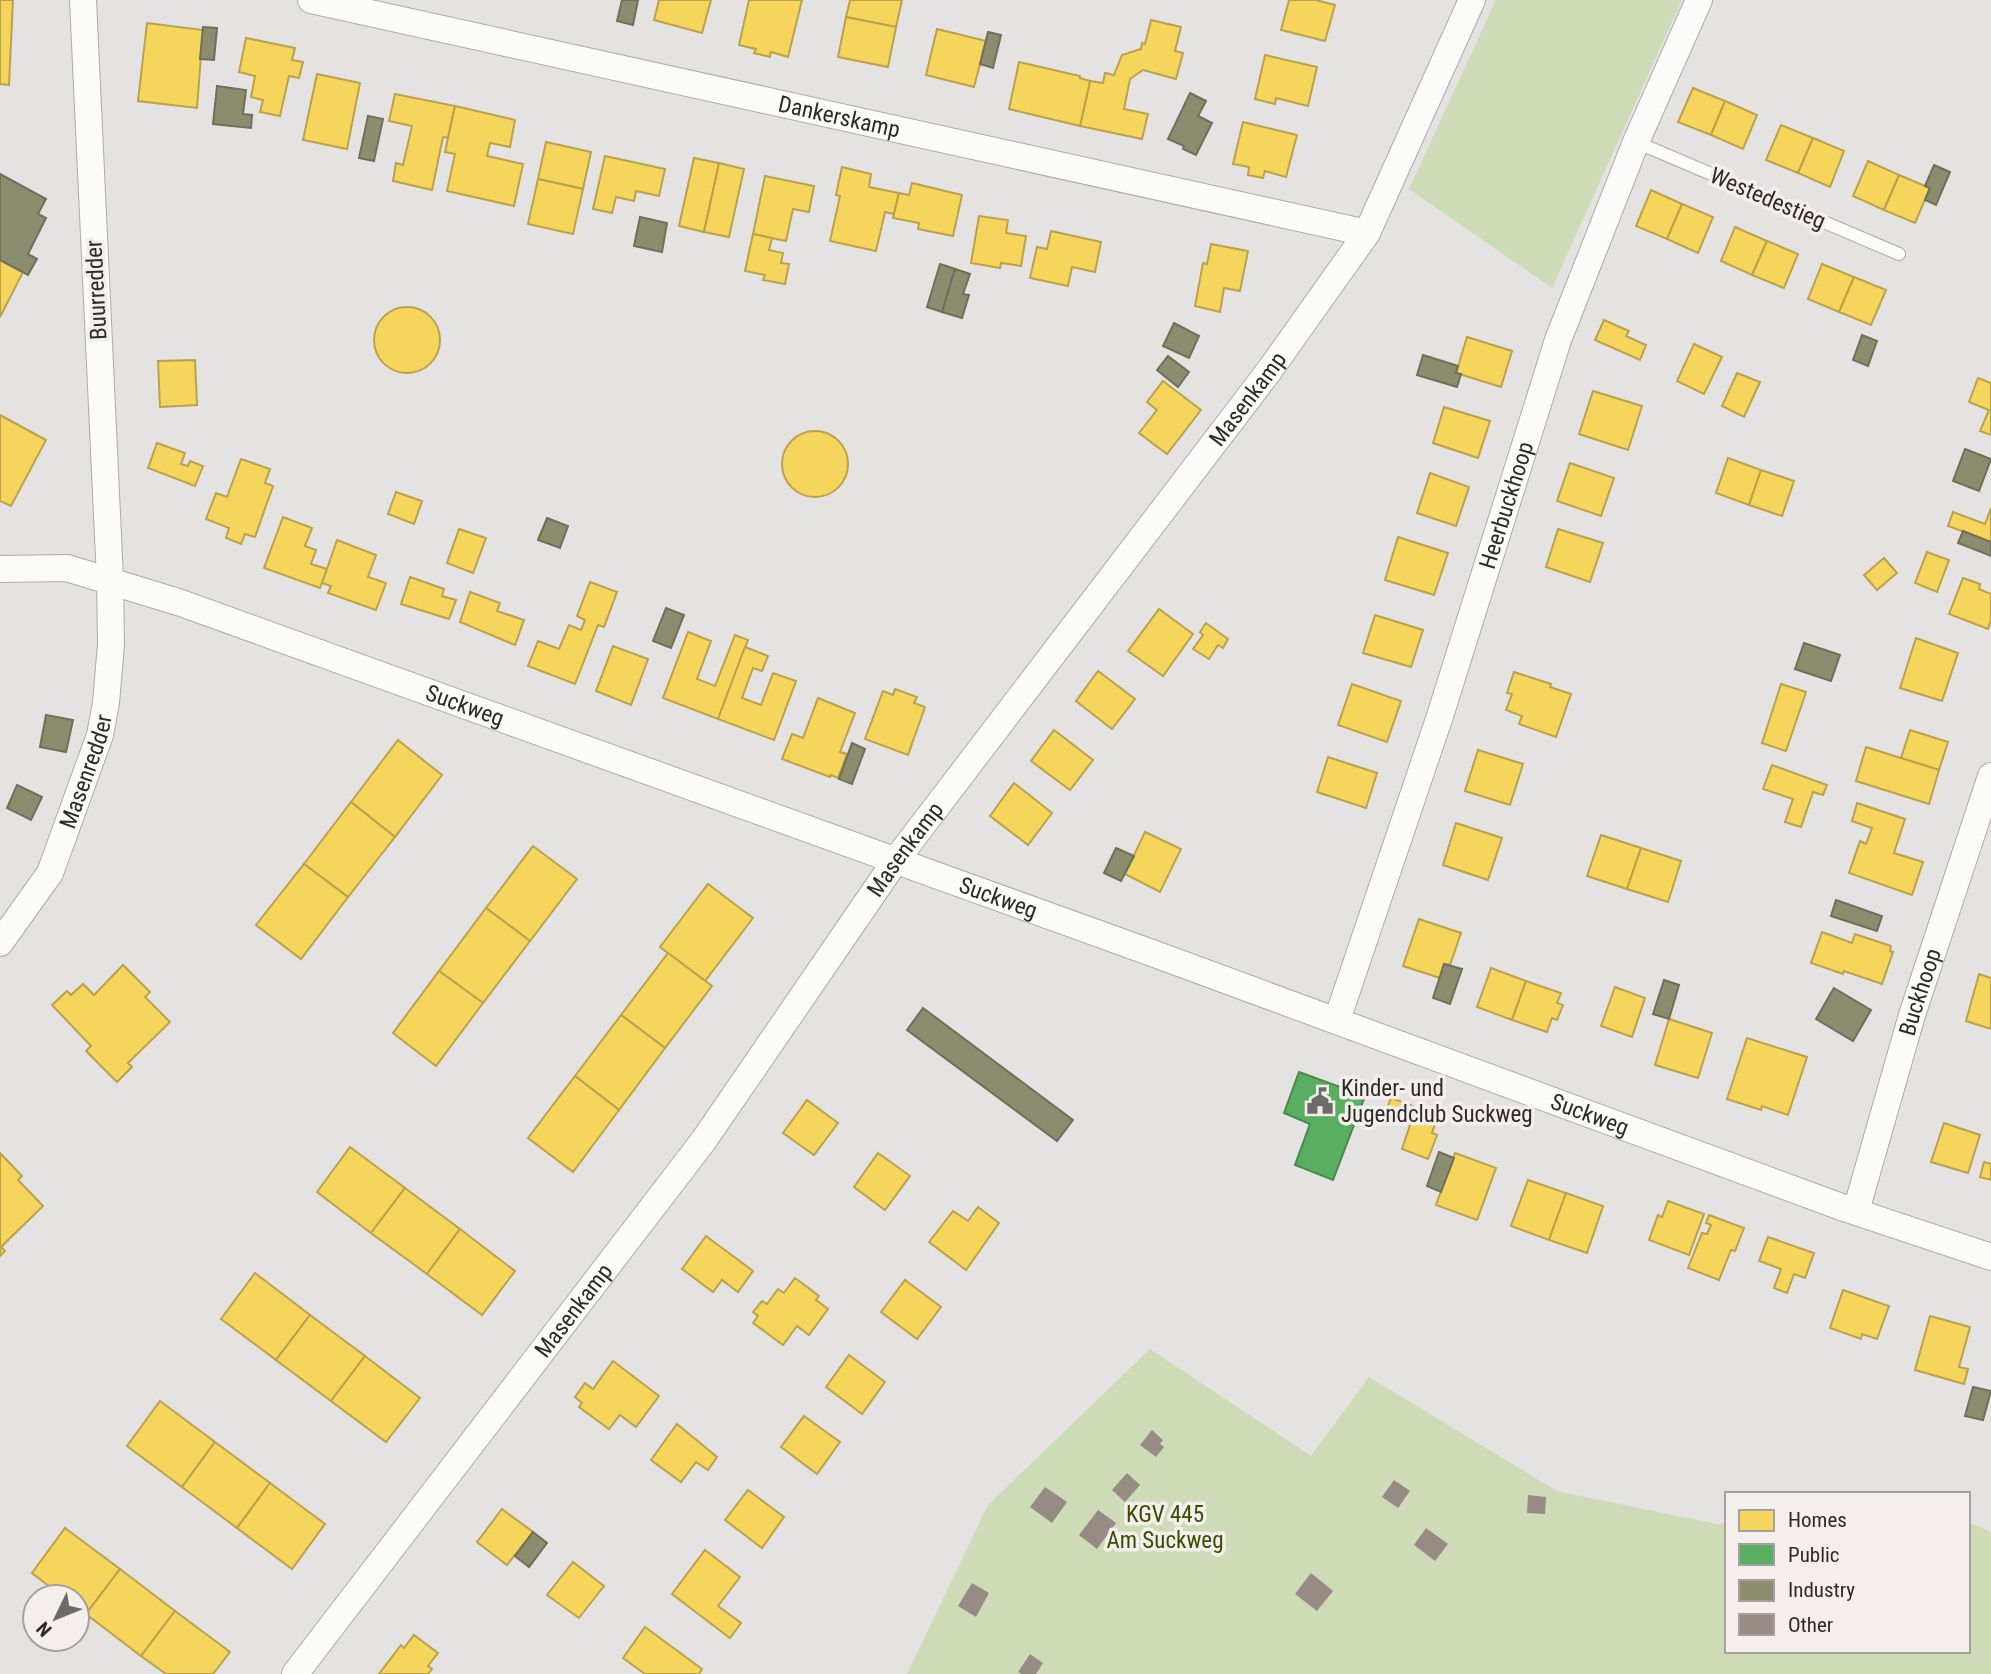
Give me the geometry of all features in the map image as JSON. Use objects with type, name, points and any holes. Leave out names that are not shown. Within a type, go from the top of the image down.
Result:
[{"type":"street","name":"Buurredder","points":[[83,0],[110,579]]},
{"type":"street","name":"Dankerskamp","points":[[310,0],[1367,233]]},
{"type":"street","name":"Masenkamp","points":[[295,1674],[704,1140],[896,860],[1269,371],[1367,233],[1472,0]]},
{"type":"street","name":"Heerbuckhoop","points":[[1337,1020],[1440,716],[1558,340],[1636,142],[1699,0]]},
{"type":"street","name":"Suckweg","points":[[0,569],[67,568],[110,579],[181,603],[1337,1020],[1856,1212],[1991,1257]]},
{"type":"street","name":"Masenredder","points":[[0,943],[50,873],[100,735],[106,703],[111,644],[110,579]]},
{"type":"street","name":"Buckhoop","points":[[1856,1212],[1912,1015],[1991,776]]},
{"type":"lane","name":"Westedestieg","points":[[1636,142],[1899,254]]},
{"type":"green space","points":[[1496,0],[1682,0],[1552,288],[1409,189]]},
{"type":"green space","name":"KGV 445 Am Suckweg","points":[[1150,1349],[1311,1456],[1369,1377],[1557,1491],[1716,1524],[1725,1523],[1725,1653],[1970,1653],[1970,1523],[1991,1532],[1991,1674],[907,1674],[988,1505]]},
{"type":"building: Homes","points":[[0,0],[13,0],[9,85],[0,84]]},
{"type":"building: Homes","points":[[659,0],[711,0],[702,33],[654,20]]},
{"type":"building: Homes","points":[[749,0],[802,0],[788,57],[771,52],[770,57],[754,53],[756,49],[739,45]]},
{"type":"building: Homes","points":[[850,0],[902,0],[896,27],[846,17]]},
{"type":"building: Homes","points":[[1289,0],[1316,0],[1335,5],[1325,41],[1281,30]]},
{"type":"building: Homes","points":[[846,17],[896,27],[888,67],[838,57]]},
{"type":"building: Homes","points":[[1151,20],[1181,27],[1175,51],[1183,53],[1176,79],[1143,70],[1130,79],[1124,109],[1148,114],[1142,139],[1080,126],[1090,81],[1103,83],[1105,73],[1114,75],[1122,55],[1141,49],[1142,43],[1145,44]]},
{"type":"building: Homes","points":[[147,23],[203,30],[197,108],[138,101]]},
{"type":"building: Homes","points":[[937,29],[986,41],[974,87],[926,75]]},
{"type":"building: Homes","points":[[246,38],[295,48],[292,60],[303,62],[299,78],[289,76],[280,116],[260,112],[263,100],[251,97],[255,76],[239,72]]},
{"type":"building: Homes","points":[[1265,55],[1317,67],[1308,106],[1276,98],[1275,104],[1255,99]]},
{"type":"building: Homes","points":[[1019,62],[1080,76],[1090,81],[1080,126],[1009,109]]},
{"type":"building: Homes","points":[[317,74],[360,83],[347,149],[303,140]]},
{"type":"building: Homes","points":[[1693,88],[1725,101],[1711,135],[1678,122]]},
{"type":"building: Homes","points":[[395,94],[455,106],[448,138],[443,137],[432,190],[393,181],[396,163],[403,165],[412,126],[389,121]]},
{"type":"building: Homes","points":[[1725,101],[1757,115],[1743,149],[1711,135]]},
{"type":"building: Homes","points":[[455,106],[515,120],[510,147],[490,143],[487,156],[523,164],[514,206],[447,191],[455,154],[445,152]]},
{"type":"building: Homes","points":[[1243,122],[1297,135],[1286,177],[1265,171],[1263,178],[1248,175],[1249,167],[1233,164]]},
{"type":"building: Homes","points":[[1781,125],[1813,138],[1798,173],[1766,160]]},
{"type":"building: Homes","points":[[1813,138],[1844,151],[1830,187],[1798,173]]},
{"type":"building: Homes","points":[[546,142],[591,152],[583,189],[538,179]]},
{"type":"building: Homes","points":[[605,156],[665,169],[659,196],[636,191],[634,201],[616,197],[612,213],[593,209]]},
{"type":"building: Homes","points":[[694,158],[719,163],[704,232],[679,226]]},
{"type":"building: Homes","points":[[1868,161],[1899,175],[1884,210],[1853,196]]},
{"type":"building: Homes","points":[[719,163],[744,169],[729,237],[704,232]]},
{"type":"building: Homes","points":[[842,167],[871,174],[869,187],[899,193],[894,214],[885,212],[876,251],[830,241],[840,196],[836,195]]},
{"type":"building: Homes","points":[[1899,175],[1930,188],[1915,223],[1884,210]]},
{"type":"building: Homes","points":[[765,176],[814,186],[809,212],[793,209],[786,241],[753,234]]},
{"type":"building: Homes","points":[[538,179],[583,189],[573,234],[528,224]]},
{"type":"building: Homes","points":[[912,183],[962,195],[953,236],[918,229],[919,223],[893,218],[899,193],[909,195]]},
{"type":"building: Homes","points":[[1651,190],[1682,204],[1667,239],[1636,226]]},
{"type":"building: Homes","points":[[1682,204],[1713,217],[1698,253],[1667,239]]},
{"type":"building: Homes","points":[[979,216],[1008,220],[1006,233],[1026,236],[1021,266],[1001,263],[1000,268],[971,263]]},
{"type":"building: Homes","points":[[1735,227],[1767,241],[1752,275],[1721,261]]},
{"type":"building: Homes","points":[[1051,231],[1101,242],[1095,272],[1072,267],[1068,286],[1030,278],[1037,247],[1047,249]]},
{"type":"building: Homes","points":[[753,234],[772,238],[769,250],[783,253],[781,263],[789,264],[785,284],[763,280],[765,275],[745,271]]},
{"type":"building: Homes","points":[[1767,241],[1798,254],[1784,288],[1752,275]]},
{"type":"building: Homes","points":[[1211,244],[1248,251],[1240,291],[1224,288],[1220,312],[1195,306],[1203,263],[1207,264]]},
{"type":"building: Homes","points":[[0,260],[23,272],[0,317]]},
{"type":"building: Homes","points":[[1822,264],[1854,277],[1839,312],[1808,299]]},
{"type":"building: Homes","points":[[1854,277],[1886,290],[1871,325],[1839,312]]},
{"type":"building: Homes","points":[[407,307],[420,310],[430,317],[437,327],[440,340],[437,353],[430,363],[420,370],[407,373],[394,370],[384,363],[377,353],[374,340],[377,327],[384,317],[394,310]]},
{"type":"building: Homes","points":[[1604,320],[1629,331],[1626,336],[1646,345],[1640,360],[1595,340]]},
{"type":"building: Homes","points":[[1467,337],[1512,351],[1501,387],[1456,373]]},
{"type":"building: Homes","points":[[1694,344],[1722,357],[1704,394],[1677,381]]},
{"type":"building: Homes","points":[[195,360],[197,405],[160,407],[158,361]]},
{"type":"building: Homes","points":[[1737,373],[1760,382],[1744,417],[1722,406]]},
{"type":"building: Homes","points":[[1978,378],[1991,383],[1991,435],[1980,431],[1989,410],[1969,402]]},
{"type":"building: Homes","points":[[1163,381],[1201,410],[1167,454],[1139,433],[1157,410],[1147,402]]},
{"type":"building: Homes","points":[[1593,391],[1642,406],[1628,450],[1579,434]]},
{"type":"building: Homes","points":[[1444,407],[1490,421],[1478,458],[1433,443]]},
{"type":"building: Homes","points":[[0,415],[46,440],[11,506],[0,501]]},
{"type":"building: Homes","points":[[809,431],[821,431],[833,436],[843,446],[848,464],[846,477],[833,492],[821,497],[809,497],[797,492],[787,482],[782,470],[782,458],[787,446],[797,436]]},
{"type":"building: Homes","points":[[157,443],[185,453],[181,464],[188,466],[190,461],[203,466],[195,486],[148,468]]},
{"type":"building: Homes","points":[[1728,458],[1761,470],[1749,505],[1716,493]]},
{"type":"building: Homes","points":[[241,459],[270,469],[265,483],[273,486],[255,537],[245,534],[241,544],[226,538],[229,528],[206,519],[216,493],[227,497]]},
{"type":"building: Homes","points":[[1570,463],[1614,478],[1601,516],[1557,501]]},
{"type":"building: Homes","points":[[1761,470],[1794,481],[1782,516],[1749,505]]},
{"type":"building: Homes","points":[[1430,473],[1469,487],[1456,526],[1417,513]]},
{"type":"building: Homes","points":[[396,492],[422,501],[414,524],[388,514]]},
{"type":"building: Homes","points":[[1991,508],[1991,542],[1948,526],[1953,512],[1985,524]]},
{"type":"building: Homes","points":[[283,517],[312,528],[305,546],[316,550],[311,564],[327,569],[320,588],[264,568]]},
{"type":"building: Homes","points":[[459,529],[486,538],[473,573],[447,563]]},
{"type":"building: Homes","points":[[1558,529],[1603,543],[1590,582],[1546,567]]},
{"type":"building: Homes","points":[[1398,537],[1448,553],[1434,595],[1385,580]]},
{"type":"building: Homes","points":[[337,540],[376,555],[368,577],[386,583],[376,610],[328,593],[331,586],[322,583]]},
{"type":"building: Homes","points":[[1927,552],[1949,560],[1937,592],[1915,583]]},
{"type":"building: Homes","points":[[1884,558],[1897,573],[1877,590],[1864,575]]},
{"type":"building: Homes","points":[[410,577],[444,589],[442,596],[456,600],[449,619],[401,604]]},
{"type":"building: Homes","points":[[1963,578],[1980,584],[1979,589],[1991,594],[1991,620],[1988,629],[1949,614]]},
{"type":"building: Homes","points":[[590,582],[617,592],[604,627],[598,625],[575,684],[528,666],[538,641],[559,649],[569,625],[581,630],[585,620],[577,616]]},
{"type":"building: Homes","points":[[470,592],[500,603],[497,611],[524,620],[515,645],[460,622]]},
{"type":"building: Homes","points":[[1159,609],[1193,634],[1163,676],[1128,651]]},
{"type":"building: Homes","points":[[1375,615],[1423,630],[1411,667],[1363,653]]},
{"type":"building: Homes","points":[[1206,623],[1228,639],[1223,648],[1218,645],[1209,659],[1193,649],[1203,635],[1200,632]]},
{"type":"building: Homes","points":[[688,632],[711,641],[697,679],[715,686],[735,635],[748,640],[718,719],[663,698]]},
{"type":"building: Homes","points":[[1916,638],[1958,653],[1942,701],[1900,688]]},
{"type":"building: Homes","points":[[613,646],[648,659],[631,705],[596,691]]},
{"type":"building: Homes","points":[[745,647],[768,656],[762,671],[753,668],[742,698],[761,705],[773,673],[796,681],[774,740],[718,719]]},
{"type":"building: Homes","points":[[1098,671],[1135,699],[1112,729],[1076,701]]},
{"type":"building: Homes","points":[[1514,672],[1551,684],[1550,687],[1571,694],[1556,737],[1519,724],[1522,716],[1506,710],[1512,694],[1507,693]]},
{"type":"building: Homes","points":[[1352,684],[1401,701],[1387,742],[1338,725]]},
{"type":"building: Homes","points":[[1781,684],[1806,692],[1786,751],[1762,743]]},
{"type":"building: Homes","points":[[895,689],[917,697],[914,703],[925,707],[908,755],[865,739],[883,691],[893,695]]},
{"type":"building: Homes","points":[[818,698],[855,713],[840,752],[847,754],[838,778],[782,759],[792,734],[803,738]]},
{"type":"building: Homes","points":[[1054,730],[1093,760],[1070,790],[1031,761]]},
{"type":"building: Homes","points":[[1910,730],[1948,742],[1939,770],[1901,758]]},
{"type":"building: Homes","points":[[398,740],[442,775],[395,837],[351,802]]},
{"type":"building: Homes","points":[[1866,747],[1939,770],[1929,804],[1856,781]]},
{"type":"building: Homes","points":[[1478,750],[1523,764],[1510,805],[1465,791]]},
{"type":"building: Homes","points":[[1328,757],[1377,773],[1366,808],[1317,792]]},
{"type":"building: Homes","points":[[1772,765],[1827,785],[1823,795],[1813,792],[1801,827],[1785,822],[1793,799],[1763,789]]},
{"type":"building: Homes","points":[[1014,783],[1052,813],[1028,845],[990,816]]},
{"type":"building: Homes","points":[[351,802],[395,837],[348,897],[304,864]]},
{"type":"building: Homes","points":[[1857,803],[1905,819],[1894,853],[1923,862],[1912,895],[1849,873],[1860,841],[1866,844],[1872,828],[1852,821]]},
{"type":"building: Homes","points":[[1456,823],[1502,838],[1488,880],[1443,865]]},
{"type":"building: Homes","points":[[1145,832],[1181,849],[1160,892],[1125,874]]},
{"type":"building: Homes","points":[[1601,835],[1641,848],[1627,889],[1587,876]]},
{"type":"building: Homes","points":[[533,846],[577,879],[530,941],[486,908]]},
{"type":"building: Homes","points":[[1641,848],[1681,861],[1668,902],[1627,889]]},
{"type":"building: Homes","points":[[304,864],[348,897],[301,959],[256,925]]},
{"type":"building: Homes","points":[[708,884],[753,918],[705,981],[660,947]]},
{"type":"building: Homes","points":[[486,908],[530,941],[483,1003],[439,971]]},
{"type":"building: Homes","points":[[1419,919],[1461,933],[1450,965],[1444,964],[1440,978],[1403,966]]},
{"type":"building: Homes","points":[[1822,932],[1852,943],[1855,934],[1891,946],[1890,951],[1893,952],[1882,984],[1811,963]]},
{"type":"building: Homes","points":[[668,953],[712,986],[665,1048],[621,1015]]},
{"type":"building: Homes","points":[[123,965],[150,992],[145,997],[170,1022],[128,1063],[132,1067],[117,1082],[86,1051],[91,1046],[52,1005],[67,991],[71,995],[83,984],[94,995]]},
{"type":"building: Homes","points":[[1491,968],[1526,981],[1512,1020],[1477,1007]]},
{"type":"building: Homes","points":[[439,971],[483,1003],[436,1066],[393,1033]]},
{"type":"building: Homes","points":[[1979,974],[1991,978],[1991,1029],[1966,1021]]},
{"type":"building: Homes","points":[[1526,981],[1561,993],[1557,1003],[1563,1005],[1557,1020],[1552,1018],[1547,1032],[1512,1020]]},
{"type":"building: Homes","points":[[1615,987],[1645,998],[1632,1037],[1601,1026]]},
{"type":"building: Homes","points":[[621,1015],[665,1048],[619,1110],[575,1076]]},
{"type":"building: Homes","points":[[1669,1019],[1712,1033],[1698,1078],[1655,1065]]},
{"type":"building: Homes","points":[[1747,1038],[1807,1057],[1788,1115],[1762,1106],[1761,1110],[1727,1099]]},
{"type":"building: Homes","points":[[575,1076],[619,1110],[573,1172],[528,1138]]},
{"type":"building: Homes","points":[[1391,1098],[1438,1115],[1432,1133],[1437,1135],[1428,1159],[1402,1149],[1410,1125],[1384,1116]]},
{"type":"building: Homes","points":[[807,1100],[838,1123],[814,1155],[783,1133]]},
{"type":"building: Homes","points":[[1944,1123],[1980,1135],[1968,1173],[1931,1162]]},
{"type":"building: Homes","points":[[350,1147],[405,1188],[371,1233],[317,1192]]},
{"type":"building: Homes","points":[[0,1153],[22,1176],[18,1180],[43,1206],[1,1247],[5,1251],[0,1256]]},
{"type":"building: Homes","points":[[878,1153],[910,1176],[885,1210],[854,1187]]},
{"type":"building: Homes","points":[[1455,1153],[1496,1168],[1477,1220],[1436,1205]]},
{"type":"building: Homes","points":[[1984,1162],[1991,1164],[1991,1180],[1980,1177]]},
{"type":"building: Homes","points":[[1528,1180],[1566,1193],[1549,1240],[1511,1226]]},
{"type":"building: Homes","points":[[405,1188],[460,1229],[427,1274],[371,1233]]},
{"type":"building: Homes","points":[[1566,1193],[1603,1206],[1587,1253],[1549,1240]]},
{"type":"building: Homes","points":[[1668,1201],[1704,1214],[1689,1255],[1649,1240],[1658,1215],[1662,1217]]},
{"type":"building: Homes","points":[[978,1207],[999,1223],[966,1270],[929,1242],[953,1211],[968,1221]]},
{"type":"building: Homes","points":[[1709,1215],[1744,1228],[1735,1251],[1731,1250],[1719,1280],[1688,1268],[1702,1233],[1707,1234],[1711,1225],[1706,1223]]},
{"type":"building: Homes","points":[[460,1229],[515,1271],[482,1315],[427,1274]]},
{"type":"building: Homes","points":[[706,1236],[753,1271],[738,1292],[722,1280],[713,1292],[682,1269]]},
{"type":"building: Homes","points":[[1768,1237],[1814,1253],[1805,1278],[1794,1274],[1787,1293],[1774,1288],[1781,1269],[1759,1261]]},
{"type":"building: Homes","points":[[255,1273],[310,1315],[276,1360],[221,1319]]},
{"type":"building: Homes","points":[[795,1278],[819,1296],[816,1300],[828,1309],[809,1335],[797,1326],[783,1345],[753,1323],[758,1316],[753,1312],[762,1301],[767,1304],[778,1289],[784,1293]]},
{"type":"building: Homes","points":[[905,1280],[941,1307],[917,1339],[881,1312]]},
{"type":"building: Homes","points":[[1843,1290],[1889,1306],[1877,1339],[1862,1334],[1861,1339],[1830,1328]]},
{"type":"building: Homes","points":[[310,1315],[365,1356],[331,1401],[276,1360]]},
{"type":"building: Homes","points":[[1930,1316],[1970,1327],[1959,1367],[1968,1369],[1964,1384],[1915,1370]]},
{"type":"building: Homes","points":[[849,1355],[885,1382],[862,1414],[826,1387]]},
{"type":"building: Homes","points":[[365,1356],[420,1398],[386,1442],[331,1401]]},
{"type":"building: Homes","points":[[613,1361],[659,1396],[636,1427],[620,1415],[609,1429],[579,1407],[582,1403],[575,1397],[585,1383],[593,1389]]},
{"type":"building: Homes","points":[[160,1401],[215,1442],[182,1487],[127,1446]]},
{"type":"building: Homes","points":[[804,1416],[840,1442],[817,1474],[781,1447]]},
{"type":"building: Homes","points":[[677,1424],[717,1457],[708,1470],[696,1462],[681,1482],[651,1460]]},
{"type":"building: Homes","points":[[215,1442],[270,1483],[237,1528],[182,1487]]},
{"type":"building: Homes","points":[[270,1483],[325,1524],[292,1569],[237,1528]]},
{"type":"building: Homes","points":[[748,1490],[784,1517],[762,1548],[725,1520]]},
{"type":"building: Homes","points":[[502,1509],[533,1532],[507,1565],[477,1542]]},
{"type":"building: Homes","points":[[65,1528],[120,1569],[91,1607],[91,1583],[45,1583],[32,1573]]},
{"type":"building: Homes","points":[[705,1550],[740,1577],[718,1606],[741,1623],[730,1638],[672,1594]]},
{"type":"building: Homes","points":[[573,1562],[604,1586],[579,1618],[547,1595]]},
{"type":"building: Homes","points":[[120,1569],[175,1611],[141,1656],[91,1618],[91,1607]]},
{"type":"building: Homes","points":[[175,1611],[230,1652],[213,1674],[166,1674],[141,1656]]},
{"type":"building: Homes","points":[[645,1627],[702,1669],[699,1674],[645,1674],[623,1658]]},
{"type":"building: Homes","points":[[414,1635],[438,1653],[428,1666],[432,1669],[428,1674],[379,1674],[401,1645],[404,1648]]},
{"type":"building: Public","points":[[1299,1072],[1365,1096],[1333,1180],[1295,1165],[1310,1124],[1284,1113]]},
{"type":"building: Industry","points":[[622,0],[638,0],[633,25],[617,21]]},
{"type":"building: Industry","points":[[203,27],[217,28],[214,60],[200,59]]},
{"type":"building: Industry","points":[[988,32],[1001,35],[993,68],[980,64]]},
{"type":"building: Industry","points":[[217,86],[246,90],[243,114],[252,115],[251,128],[213,124]]},
{"type":"building: Industry","points":[[1190,93],[1206,101],[1198,116],[1212,123],[1196,155],[1168,139]]},
{"type":"building: Industry","points":[[368,116],[383,119],[374,161],[359,158]]},
{"type":"building: Industry","points":[[1934,165],[1950,172],[1936,205],[1925,200],[1930,188],[1925,186]]},
{"type":"building: Industry","points":[[0,174],[46,199],[38,214],[46,218],[28,254],[37,259],[28,275],[0,260]]},
{"type":"building: Industry","points":[[640,217],[667,223],[662,252],[634,246]]},
{"type":"building: Industry","points":[[940,264],[955,269],[942,312],[927,307]]},
{"type":"building: Industry","points":[[955,269],[970,274],[963,294],[969,295],[962,318],[942,312]]},
{"type":"building: Industry","points":[[1174,323],[1199,336],[1189,358],[1163,346]]},
{"type":"building: Industry","points":[[1862,335],[1877,341],[1868,366],[1853,360]]},
{"type":"building: Industry","points":[[1423,355],[1458,366],[1456,373],[1461,374],[1457,387],[1417,375]]},
{"type":"building: Industry","points":[[1168,356],[1189,372],[1178,387],[1157,370]]},
{"type":"building: Industry","points":[[1965,449],[1991,459],[1979,491],[1953,481]]},
{"type":"building: Industry","points":[[547,518],[568,526],[560,548],[538,540]]},
{"type":"building: Industry","points":[[1963,531],[1991,542],[1991,556],[1958,543]]},
{"type":"building: Industry","points":[[666,608],[684,615],[671,648],[653,641]]},
{"type":"building: Industry","points":[[1804,643],[1840,655],[1831,681],[1795,669]]},
{"type":"building: Industry","points":[[46,715],[73,720],[66,752],[40,747]]},
{"type":"building: Industry","points":[[852,743],[865,749],[852,784],[839,779]]},
{"type":"building: Industry","points":[[17,785],[42,797],[31,820],[7,808]]},
{"type":"building: Industry","points":[[1116,848],[1134,856],[1121,881],[1104,873]]},
{"type":"building: Industry","points":[[1836,900],[1882,916],[1877,931],[1831,916]]},
{"type":"building: Industry","points":[[1444,964],[1462,969],[1450,1004],[1433,998]]},
{"type":"building: Industry","points":[[1664,980],[1679,985],[1669,1019],[1653,1014]]},
{"type":"building: Industry","points":[[1834,988],[1871,1010],[1853,1041],[1816,1019]]},
{"type":"building: Industry","points":[[923,1008],[1073,1120],[1057,1141],[907,1030]]},
{"type":"building: Industry","points":[[1439,1152],[1454,1158],[1441,1192],[1427,1186]]},
{"type":"building: Industry","points":[[1973,1387],[1991,1391],[1983,1420],[1965,1416]]},
{"type":"building: Industry","points":[[533,1532],[547,1543],[529,1567],[515,1556]]},
{"type":"building: Other","points":[[1152,1430],[1163,1440],[1160,1444],[1164,1447],[1156,1457],[1140,1445]]},
{"type":"building: Other","points":[[1127,1473],[1140,1485],[1125,1502],[1112,1490]]},
{"type":"building: Other","points":[[1394,1480],[1410,1491],[1398,1508],[1382,1497]]},
{"type":"building: Other","points":[[1045,1487],[1067,1502],[1052,1523],[1030,1507]]},
{"type":"building: Other","points":[[1528,1495],[1546,1497],[1545,1514],[1527,1513]]},
{"type":"building: Other","points":[[1098,1510],[1116,1523],[1097,1549],[1079,1535]]},
{"type":"building: Other","points":[[1426,1528],[1448,1544],[1435,1561],[1414,1545]]},
{"type":"building: Other","points":[[1311,1573],[1333,1591],[1317,1611],[1295,1594]]},
{"type":"building: Other","points":[[972,1583],[989,1593],[976,1617],[958,1606]]},
{"type":"building: Other","points":[[1030,1654],[1043,1663],[1036,1674],[1018,1672]]},
{"type":"place","name":"Kinder- und Jugendclub Suckweg","points":[[1320,1101]]}]
